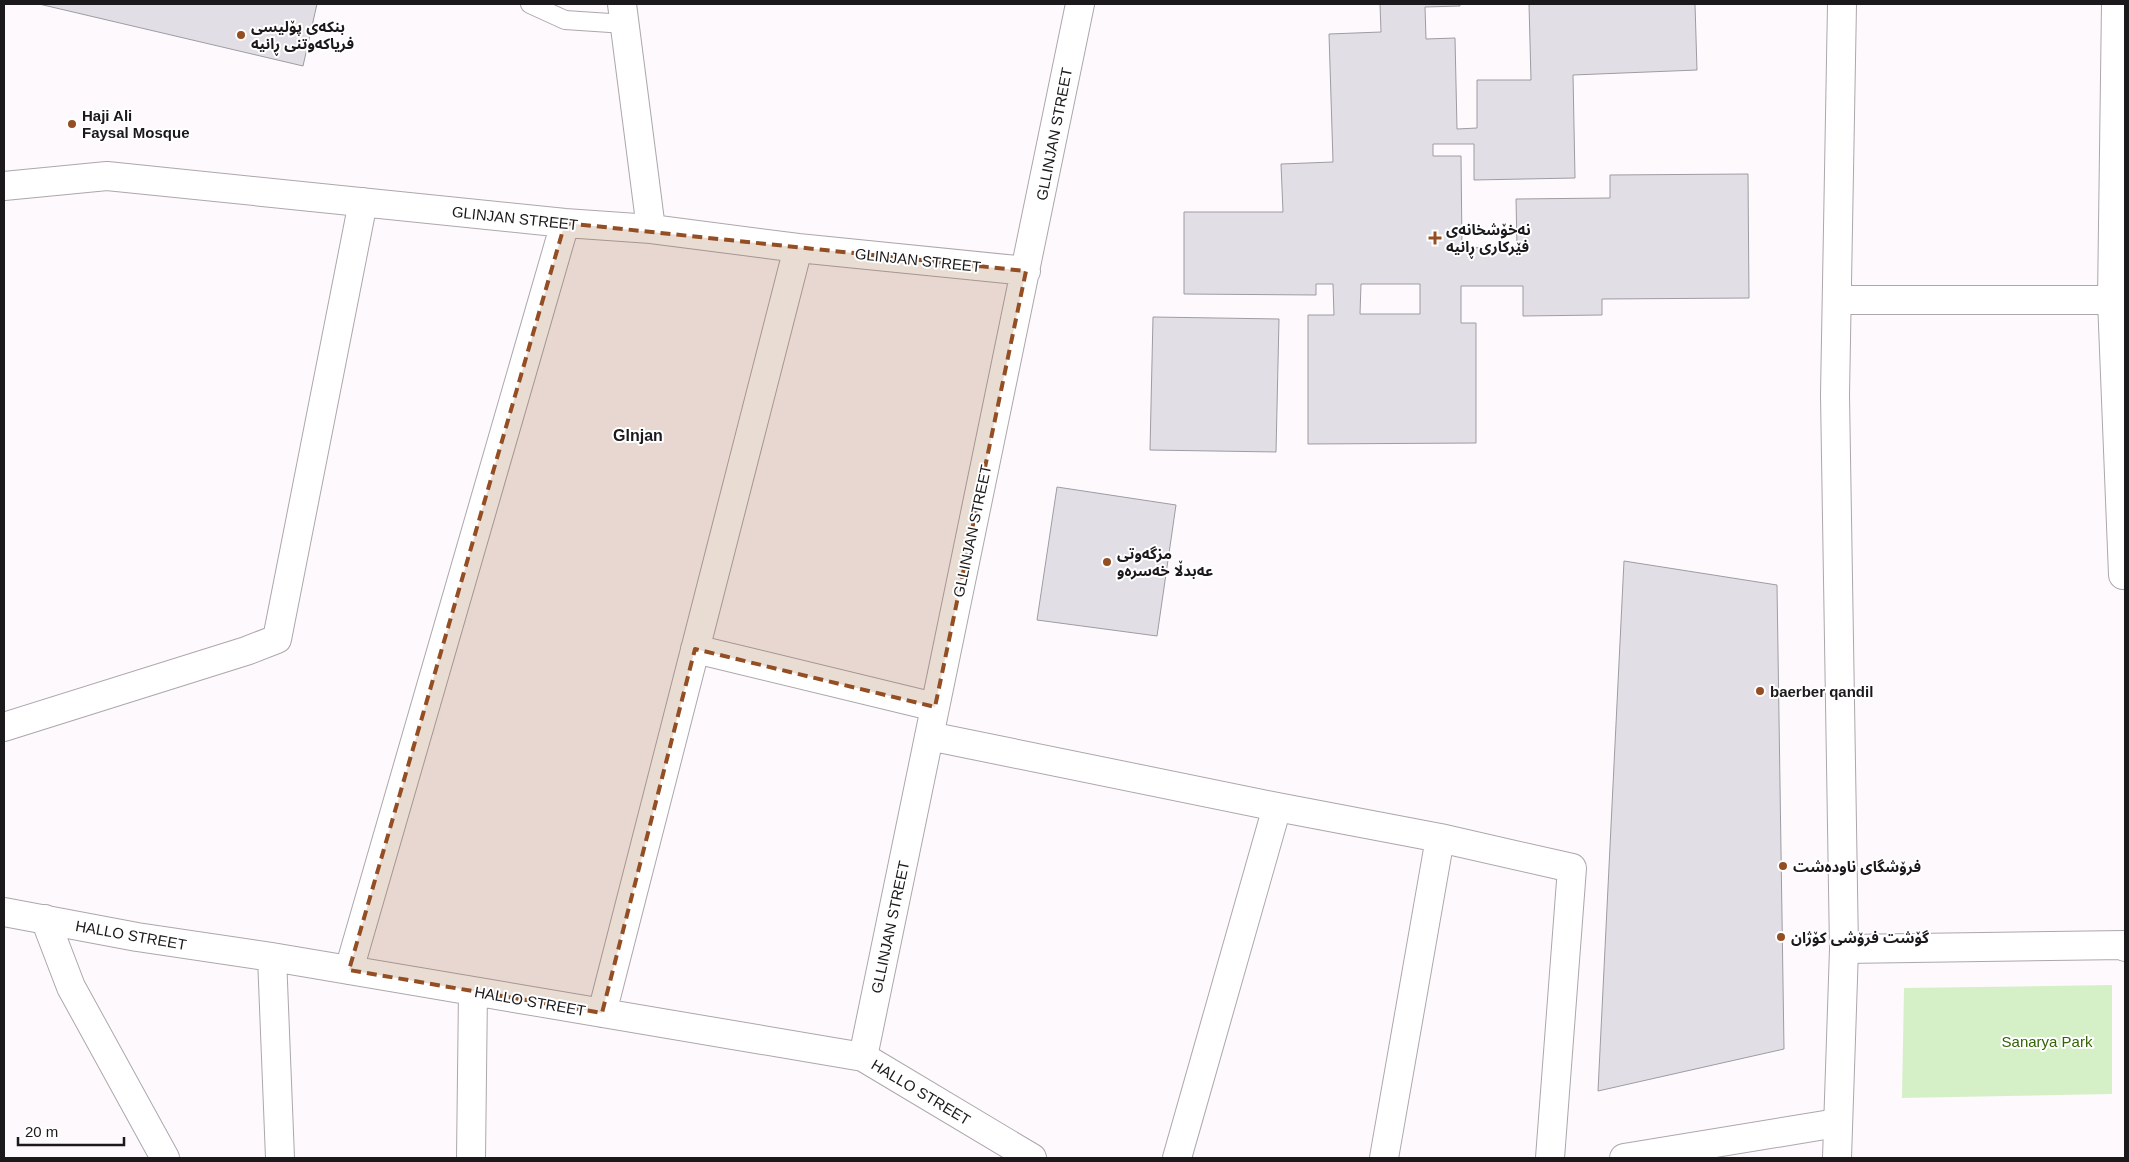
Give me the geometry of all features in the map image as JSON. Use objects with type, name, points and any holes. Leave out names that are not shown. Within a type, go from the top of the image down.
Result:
[{"type":"street","name":"GLLINJAN STREET","points":[[863,1057],[1080,4]]},
{"type":"street","points":[[1837,1158],[1844,949],[1835,395],[1842,4]]},
{"type":"street","points":[[2116,4],[2123,575]]},
{"type":"street","points":[[623,14],[651,229]]},
{"type":"street","name":"GLINJAN STREET","points":[[4,186],[107,176],[565,223],[651,229],[798,248],[1026,271]]},
{"type":"street","points":[[4,727],[246,651],[277,639],[363,202]]},
{"type":"street","points":[[349,970],[565,223]]},
{"type":"street","points":[[602,1013],[798,248]]},
{"type":"street","points":[[1837,300],[2119,300]]},
{"type":"street","points":[[695,649],[935,707]]},
{"type":"street","points":[[929,736],[1277,807],[1440,838],[1572,868],[1550,1158]]},
{"type":"street","points":[[1177,1158],[1277,807]]},
{"type":"street","points":[[1384,1158],[1440,838]]},
{"type":"street","name":"HALLO STREET","points":[[4,912],[137,937],[272,956],[863,1057],[1032,1158]]},
{"type":"street","points":[[45,919],[72,987],[165,1158]]},
{"type":"street","points":[[1844,949],[2125,947]]},
{"type":"street","points":[[272,956],[280,1158]]},
{"type":"street","points":[[470,1158],[473,991]]},
{"type":"street","points":[[1624,1158],[1837,1123]]},
{"type":"lane","points":[[530,4],[565,20],[623,14]]},
{"type":"highlighted area","points":[[565,223],[1026,271],[935,707],[695,649],[602,1013],[349,970]]},
{"type":"green space","name":"Sanarya Park","points":[[2112,985],[2112,1094],[1902,1098],[1904,988]]},
{"type":"building","name":"بنکەی پۆلیسی فریاکەوتنی ڕانیە","points":[[39,4],[317,4],[303,66]]},
{"type":"building","points":[[1380,4],[1460,4],[1460,6],[1425,7],[1426,39],[1455,38],[1457,129],[1477,128],[1477,80],[1531,80],[1529,4],[1695,4],[1697,70],[1573,75],[1575,178],[1474,180],[1474,144],[1433,144],[1433,156],[1461,156],[1462,248],[1517,247],[1516,199],[1610,198],[1610,175],[1748,174],[1749,298],[1602,299],[1602,315],[1523,316],[1523,286],[1461,286],[1461,323],[1476,323],[1476,443],[1308,444],[1308,315],[1334,315],[1333,284],[1316,284],[1316,295],[1184,294],[1184,212],[1283,212],[1281,164],[1333,162],[1329,34],[1381,32]],"holes":[[[1361,284],[1420,284],[1420,314],[1360,314]]]},
{"type":"building","points":[[1153,317],[1279,319],[1276,452],[1150,450]]},
{"type":"building","name":"مزگەوتی عەبدڵا خەسرەو","points":[[1057,487],[1176,505],[1157,636],[1037,620]]},
{"type":"building","points":[[1624,561],[1777,585],[1784,1049],[1598,1091]]},
{"type":"place","name":"بنکەی پۆلیسی فریاکەوتنی ڕانیە","points":[[241,35]]},
{"type":"place","name":"Haji Ali Faysal Mosque","points":[[72,124]]},
{"type":"place","name":"نەخۆشخانەی فێرکاری ڕانیە","points":[[1435,238]]},
{"type":"place","name":"مزگەوتی عەبدڵا خەسرەو","points":[[1107,562]]},
{"type":"place","name":"baerber qandil","points":[[1760,691]]},
{"type":"place","name":"فرۆشگای ناوده‌شت","points":[[1783,866]]},
{"type":"place","name":"گۆشت فرۆشی کۆژان","points":[[1781,937]]},
{"type":"district","name":"Glnjan","points":[[638,435]]}]
